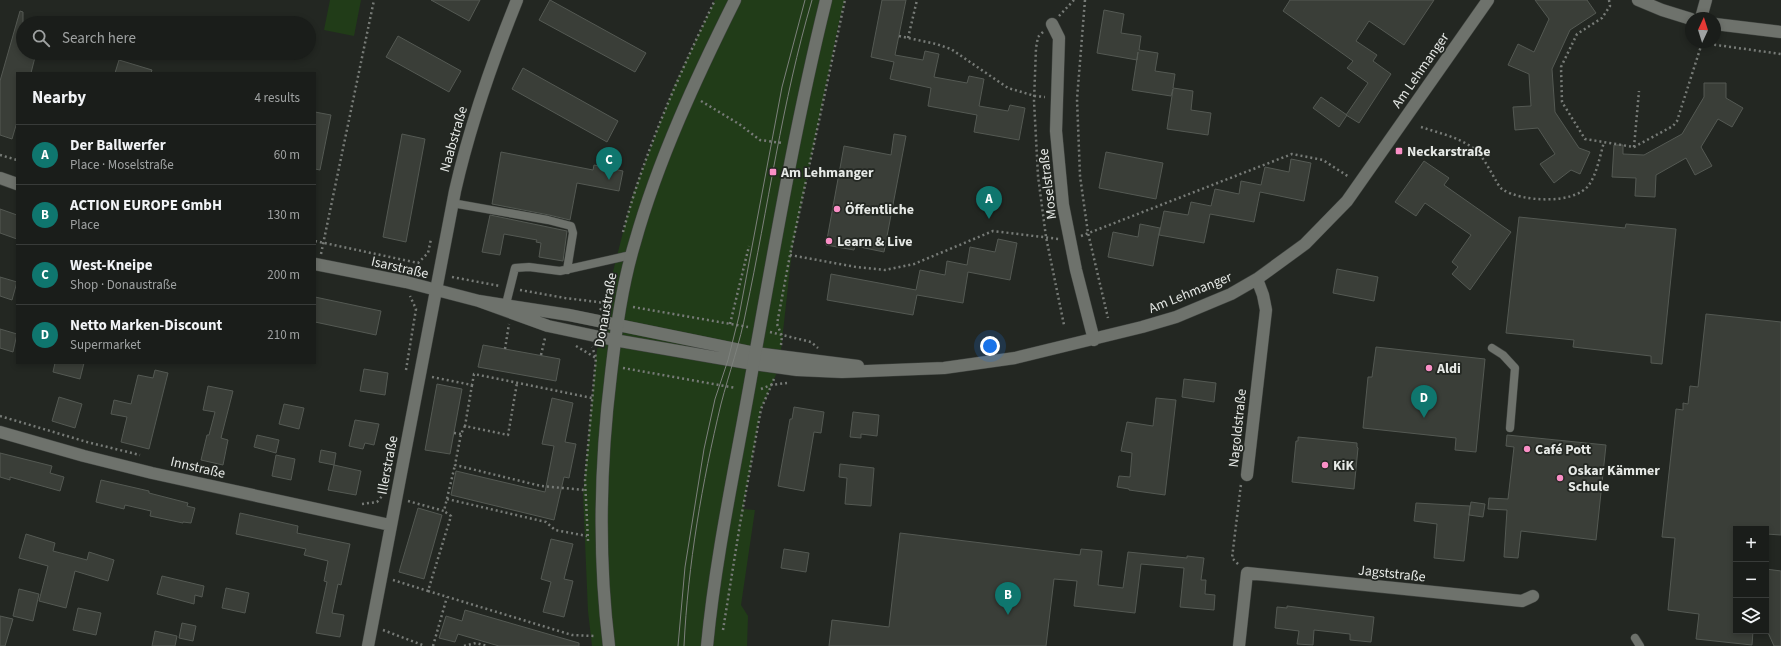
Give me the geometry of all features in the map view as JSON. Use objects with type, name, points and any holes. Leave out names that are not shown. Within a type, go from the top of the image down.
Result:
[{"type":"street","name":"Naabstraße","points":[[436,290],[452,203],[468,135],[497,50],[517,0]]},
{"type":"street","name":"Donaustraße","points":[[609,646],[603,559],[602,493],[604,435],[614,340],[620,306],[643,213],[690,94],[735,0]]},
{"type":"street","points":[[707,646],[728,505],[754,359],[813,54],[826,0]]},
{"type":"street","name":"Am Lehmanger","points":[[754,359],[842,372],[944,368],[980,364],[1015,358],[1094,340],[1176,317],[1231,294],[1258,279],[1305,244],[1347,201],[1488,0]]},
{"type":"street","points":[[1638,0],[1685,18]]},
{"type":"street","points":[[1703,12],[1706,0]]},
{"type":"street","name":"Moselstraße","points":[[1052,24],[1059,38],[1056,131],[1063,205],[1076,270],[1094,340]]},
{"type":"street","points":[[1721,25],[1781,32]]},
{"type":"street","points":[[0,178],[16,184]]},
{"type":"street","name":"Isarstraße","points":[[317,265],[406,282],[479,301],[548,326],[614,340],[754,359]]},
{"type":"street","name":"Nagoldstraße","points":[[1247,474],[1266,310],[1258,279]]},
{"type":"street","name":"Illerstraße","points":[[368,646],[436,290]]},
{"type":"street","name":"Isarstraße","points":[[479,301],[506,304],[617,325],[754,359]]},
{"type":"street","name":"Am Lehmanger","points":[[780,362],[835,363],[892,370]]},
{"type":"street","name":"Innstraße","points":[[0,432],[84,456],[152,473],[390,525]]},
{"type":"street","points":[[1239,646],[1247,573]]},
{"type":"street","name":"Jagststraße","points":[[1247,573],[1522,601],[1533,596]]},
{"type":"lane","points":[[452,203],[548,220],[571,226],[573,233],[567,270]]},
{"type":"lane","points":[[506,304],[515,268],[529,267],[560,271],[632,255]]},
{"type":"lane","points":[[1492,348],[1503,355],[1515,368],[1510,428]]},
{"type":"lane","points":[[1635,638],[1640,646]]},
{"type":"path","points":[[317,265],[324,242],[374,0]]},
{"type":"path","points":[[722,635],[761,409],[780,362],[782,336],[777,324],[790,255],[845,0]]},
{"type":"path","points":[[908,38],[918,0]]},
{"type":"path","points":[[1064,325],[1046,238],[1038,176],[1035,96],[1038,37],[1074,0]]},
{"type":"path","points":[[1084,0],[1085,9],[1076,98],[1080,176],[1088,233],[1108,318]]},
{"type":"path","points":[[1609,0],[1610,6],[1602,18],[1577,34],[1561,68],[1562,102],[1585,139],[1634,147],[1673,126],[1677,121],[1698,48]]},
{"type":"path","points":[[899,36],[952,49],[1008,88],[1035,96],[1076,98]]},
{"type":"path","points":[[1721,45],[1781,54]]},
{"type":"path","points":[[674,86],[739,124],[760,140],[814,148]]},
{"type":"path","points":[[1634,147],[1639,91]]},
{"type":"path","points":[[453,142],[456,127]]},
{"type":"path","points":[[1421,127],[1467,144],[1471,147],[1481,155],[1502,188],[1519,195],[1541,199],[1562,199],[1578,193],[1588,186],[1595,173],[1604,142]]},
{"type":"path","points":[[0,155],[16,160]]},
{"type":"path","points":[[316,241],[418,263],[428,253],[432,238]]},
{"type":"path","points":[[730,324],[749,246]]},
{"type":"path","points":[[439,274],[565,298],[760,329],[782,336],[811,342],[835,363]]},
{"type":"path","points":[[405,295],[410,296],[416,310],[406,372]]},
{"type":"path","points":[[505,349],[510,322]]},
{"type":"path","points":[[541,355],[545,336]]},
{"type":"path","points":[[444,511],[461,434],[465,426],[474,374],[592,398]]},
{"type":"path","points":[[419,375],[472,385]]},
{"type":"path","points":[[465,426],[508,435],[517,383]]},
{"type":"path","points":[[0,416],[87,442],[147,457]]},
{"type":"path","points":[[454,433],[461,434]]},
{"type":"path","points":[[455,465],[541,486],[585,490]]},
{"type":"path","name":"Nagoldstraße","points":[[1247,474],[1241,481],[1232,558],[1247,573]]},
{"type":"path","points":[[357,503],[365,505],[377,502],[382,496],[384,489]]},
{"type":"path","points":[[396,498],[444,511],[451,516],[428,592]]},
{"type":"path","points":[[447,499],[546,522],[555,530],[587,536]]},
{"type":"path","points":[[381,576],[428,592],[572,635],[596,636]]},
{"type":"path","points":[[433,646],[447,597]]},
{"type":"path","points":[[372,626],[425,646]]},
{"type":"path","points":[[464,646],[476,643],[487,646]]},
{"type":"green space","points":[[330,0],[361,0],[354,36],[324,30]]},
{"type":"green space","points":[[715,0],[845,0],[792,250],[779,368],[761,409],[743,509],[755,510],[741,605],[748,616],[747,646],[592,646],[588,611],[583,494],[596,357],[605,303],[632,197],[674,86]]},
{"type":"building","points":[[431,0],[480,0],[469,21]]},
{"type":"building","points":[[550,0],[646,53],[635,72],[539,20]]},
{"type":"building","points":[[882,0],[906,0],[895,55],[923,60],[925,51],[939,54],[934,77],[967,83],[969,76],[984,79],[979,106],[1008,111],[1010,105],[1025,108],[1019,140],[974,132],[977,115],[928,106],[931,88],[890,79],[894,62],[871,57]]},
{"type":"building","points":[[1290,0],[1434,0],[1404,45],[1369,21],[1356,41],[1377,55],[1373,61],[1391,74],[1359,123],[1346,115],[1368,83],[1347,68],[1353,61],[1283,11]]},
{"type":"building","points":[[1535,0],[1587,0],[1596,13],[1570,30],[1552,69],[1555,112],[1579,148],[1590,152],[1580,174],[1571,170],[1554,183],[1540,164],[1555,154],[1538,128],[1515,130],[1513,107],[1531,106],[1529,74],[1508,65],[1518,44],[1534,52],[1549,19]]},
{"type":"building","points":[[1104,10],[1124,14],[1121,33],[1141,36],[1139,50],[1158,53],[1155,71],[1175,74],[1173,88],[1193,91],[1191,110],[1211,113],[1208,135],[1167,129],[1173,89],[1171,96],[1132,90],[1137,60],[1097,53]]},
{"type":"building","points":[[20,11],[23,12],[23,16],[19,16]]},
{"type":"building","points":[[16,25],[16,60],[34,60],[31,72],[16,72],[16,125],[12,139],[0,135],[0,81]]},
{"type":"building","points":[[398,36],[461,71],[449,92],[386,57]]},
{"type":"building","points":[[119,60],[152,70],[151,72],[115,72]]},
{"type":"building","points":[[523,68],[618,121],[607,142],[512,89]]},
{"type":"building","points":[[1704,83],[1726,83],[1726,98],[1743,108],[1732,127],[1718,119],[1701,147],[1712,166],[1695,175],[1686,158],[1656,175],[1655,197],[1635,196],[1636,178],[1612,177],[1614,145],[1623,145],[1623,154],[1644,155],[1682,134],[1704,97]]},
{"type":"building","points":[[1321,97],[1347,115],[1339,127],[1313,108]]},
{"type":"building","points":[[316,112],[331,115],[320,170],[316,169]]},
{"type":"building","points":[[402,134],[425,139],[406,242],[383,237]]},
{"type":"building","points":[[894,134],[906,136],[884,252],[855,246],[854,250],[826,245],[844,146],[891,155]]},
{"type":"building","points":[[501,152],[593,170],[594,165],[623,171],[619,191],[577,183],[570,220],[492,204]]},
{"type":"building","points":[[1106,152],[1163,163],[1156,199],[1099,188]]},
{"type":"building","points":[[1291,159],[1311,163],[1304,201],[1260,192],[1254,222],[1210,214],[1204,243],[1159,235],[1164,211],[1188,215],[1191,202],[1211,206],[1215,189],[1239,194],[1241,181],[1261,185],[1265,167],[1289,172]]},
{"type":"building","points":[[1424,161],[1449,178],[1444,185],[1511,232],[1470,290],[1452,274],[1458,267],[1452,262],[1471,235],[1425,203],[1416,216],[1395,202]]},
{"type":"building","points":[[0,209],[16,215],[16,239],[0,233]]},
{"type":"building","points":[[490,215],[567,231],[563,261],[539,257],[541,243],[536,242],[537,240],[504,234],[500,255],[482,252]]},
{"type":"building","points":[[1519,217],[1625,228],[1626,224],[1676,229],[1662,364],[1651,363],[1651,356],[1573,347],[1574,340],[1506,333]]},
{"type":"building","points":[[1140,224],[1160,228],[1153,266],[1108,257],[1113,232],[1138,237]]},
{"type":"building","points":[[998,239],[1017,243],[1010,280],[968,272],[963,303],[917,295],[913,315],[827,300],[831,274],[916,290],[920,270],[945,275],[947,261],[967,265],[970,247],[995,252]]},
{"type":"building","points":[[1337,269],[1378,277],[1374,301],[1333,293]]},
{"type":"building","points":[[0,277],[16,282],[12,300],[0,296]]},
{"type":"building","points":[[316,297],[381,311],[376,335],[316,322]]},
{"type":"building","points":[[1706,314],[1781,322],[1781,535],[1769,534],[1769,526],[1733,526],[1733,634],[1753,634],[1752,645],[1696,639],[1699,614],[1668,610],[1675,538],[1662,537],[1676,409],[1683,410],[1683,403],[1688,404],[1690,386],[1698,387]]},
{"type":"building","points":[[0,329],[16,334],[13,352],[0,348]]},
{"type":"building","points":[[483,345],[560,359],[556,381],[478,367]]},
{"type":"building","points":[[1376,347],[1485,359],[1476,452],[1455,450],[1456,438],[1363,428],[1368,377],[1372,377]]},
{"type":"building","points":[[55,364],[84,364],[80,379],[53,372]]},
{"type":"building","points":[[364,369],[388,373],[385,395],[360,391]]},
{"type":"building","points":[[155,370],[168,373],[149,449],[121,442],[127,417],[111,414],[114,400],[131,404],[138,375],[153,378]]},
{"type":"building","points":[[1184,379],[1216,383],[1214,402],[1182,397]]},
{"type":"building","points":[[437,384],[462,389],[450,454],[425,450]]},
{"type":"building","points":[[208,386],[233,391],[221,438],[228,440],[223,465],[201,460],[207,435],[209,435],[215,412],[203,410]]},
{"type":"building","points":[[59,397],[82,404],[75,428],[52,421]]},
{"type":"building","points":[[552,398],[573,403],[565,442],[576,444],[569,478],[564,477],[554,520],[451,495],[456,471],[545,492],[554,446],[542,444]]},
{"type":"building","points":[[1156,398],[1176,400],[1165,495],[1117,487],[1119,476],[1130,477],[1132,453],[1121,451],[1127,422],[1153,426]]},
{"type":"building","points":[[284,404],[304,408],[299,429],[279,424]]},
{"type":"building","points":[[794,407],[824,412],[821,433],[814,432],[804,491],[778,486],[790,419],[792,419]]},
{"type":"building","points":[[853,412],[879,415],[877,436],[861,434],[861,438],[850,437]]},
{"type":"building","points":[[355,420],[379,424],[374,445],[365,443],[363,449],[349,446]]},
{"type":"building","points":[[257,435],[279,440],[276,453],[254,447]]},
{"type":"building","points":[[1507,435],[1606,445],[1596,540],[1521,531],[1518,558],[1504,557],[1507,510],[1488,509],[1489,498],[1508,499],[1514,447],[1506,446]]},
{"type":"building","name":"KiK","points":[[1298,437],[1357,443],[1358,448],[1354,489],[1292,482],[1296,441],[1298,441]]},
{"type":"building","points":[[321,450],[336,453],[334,465],[319,462]]},
{"type":"building","points":[[0,453],[52,466],[50,473],[64,477],[60,491],[10,477],[10,480],[0,477]]},
{"type":"building","points":[[276,455],[295,459],[291,480],[272,476]]},
{"type":"building","points":[[840,464],[874,468],[871,506],[845,504],[847,478],[839,477]]},
{"type":"building","points":[[334,465],[361,471],[356,495],[328,490]]},
{"type":"building","points":[[101,480],[149,491],[149,493],[188,503],[187,506],[195,508],[191,523],[183,523],[150,516],[151,511],[125,505],[124,509],[96,502]]},
{"type":"building","points":[[1471,502],[1485,504],[1483,517],[1469,515]]},
{"type":"building","points":[[1416,503],[1470,506],[1464,561],[1434,558],[1437,524],[1414,521]]},
{"type":"building","points":[[418,508],[442,515],[424,579],[399,572]]},
{"type":"building","points":[[240,513],[298,526],[297,533],[350,544],[341,585],[338,584],[332,613],[344,615],[340,637],[316,633],[327,582],[324,581],[328,561],[304,555],[306,549],[236,534]]},
{"type":"building","points":[[900,533],[1080,555],[1081,549],[1102,551],[1098,585],[1123,588],[1128,552],[1187,558],[1187,556],[1204,558],[1201,580],[1206,580],[1205,594],[1215,595],[1214,610],[1180,607],[1184,568],[1141,564],[1135,613],[1074,606],[1077,581],[1054,579],[1046,646],[829,646],[832,620],[889,627]]},
{"type":"building","points":[[26,534],[55,543],[53,551],[87,560],[89,552],[114,560],[108,581],[75,571],[66,608],[39,601],[48,566],[19,558]]},
{"type":"building","points":[[551,539],[573,544],[564,579],[573,581],[564,617],[543,612],[551,582],[541,579]]},
{"type":"building","points":[[784,549],[809,553],[806,572],[781,568]]},
{"type":"building","points":[[1769,569],[1781,571],[1781,646],[1774,646],[1769,634]]},
{"type":"building","points":[[162,576],[204,586],[202,597],[195,595],[194,604],[157,594]]},
{"type":"building","points":[[226,588],[249,593],[245,613],[222,608]]},
{"type":"building","points":[[19,589],[39,594],[33,621],[13,616]]},
{"type":"building","points":[[1287,606],[1374,617],[1371,642],[1350,640],[1350,634],[1314,630],[1313,645],[1297,644],[1299,631],[1275,628],[1277,607],[1287,608]]},
{"type":"building","points":[[78,608],[101,613],[96,635],[73,630]]},
{"type":"building","points":[[465,610],[579,643],[579,646],[499,646],[458,634],[455,642],[439,638],[446,616],[462,621]]},
{"type":"building","points":[[0,616],[13,619],[5,646],[0,646]]},
{"type":"building","points":[[182,623],[196,626],[193,641],[179,638]]},
{"type":"building","points":[[155,631],[177,636],[175,646],[152,646]]},
{"type":"tram line","points":[[678,646],[685,567],[704,449],[715,399],[728,360],[739,316],[782,87],[805,0]]},
{"type":"tram line","points":[[684,646],[692,554],[702,494],[721,404],[744,323],[792,77],[812,0]]},
{"type":"place","name":"Neckarstraße","points":[[1399,151]]},
{"type":"place","name":"Am Lehmanger","points":[[773,172]]},
{"type":"place","name":"West-Kneipe","points":[[609,180]]},
{"type":"place","name":"Öffentliche","points":[[837,209]]},
{"type":"place","name":"Der Ballwerfer","points":[[989,219]]},
{"type":"place","name":"Learn & Live","points":[[829,241]]},
{"type":"place","name":"Aldi","points":[[1429,368]]},
{"type":"place","name":"Netto Marken-Discount","points":[[1424,418]]},
{"type":"place","name":"Café Pott","points":[[1527,449]]},
{"type":"place","name":"KiK","points":[[1325,465]]},
{"type":"place","name":"Oskar Kämmer Schule","points":[[1560,478]]},
{"type":"place","name":"ACTION EUROPE GmbH","points":[[1008,615]]}]
